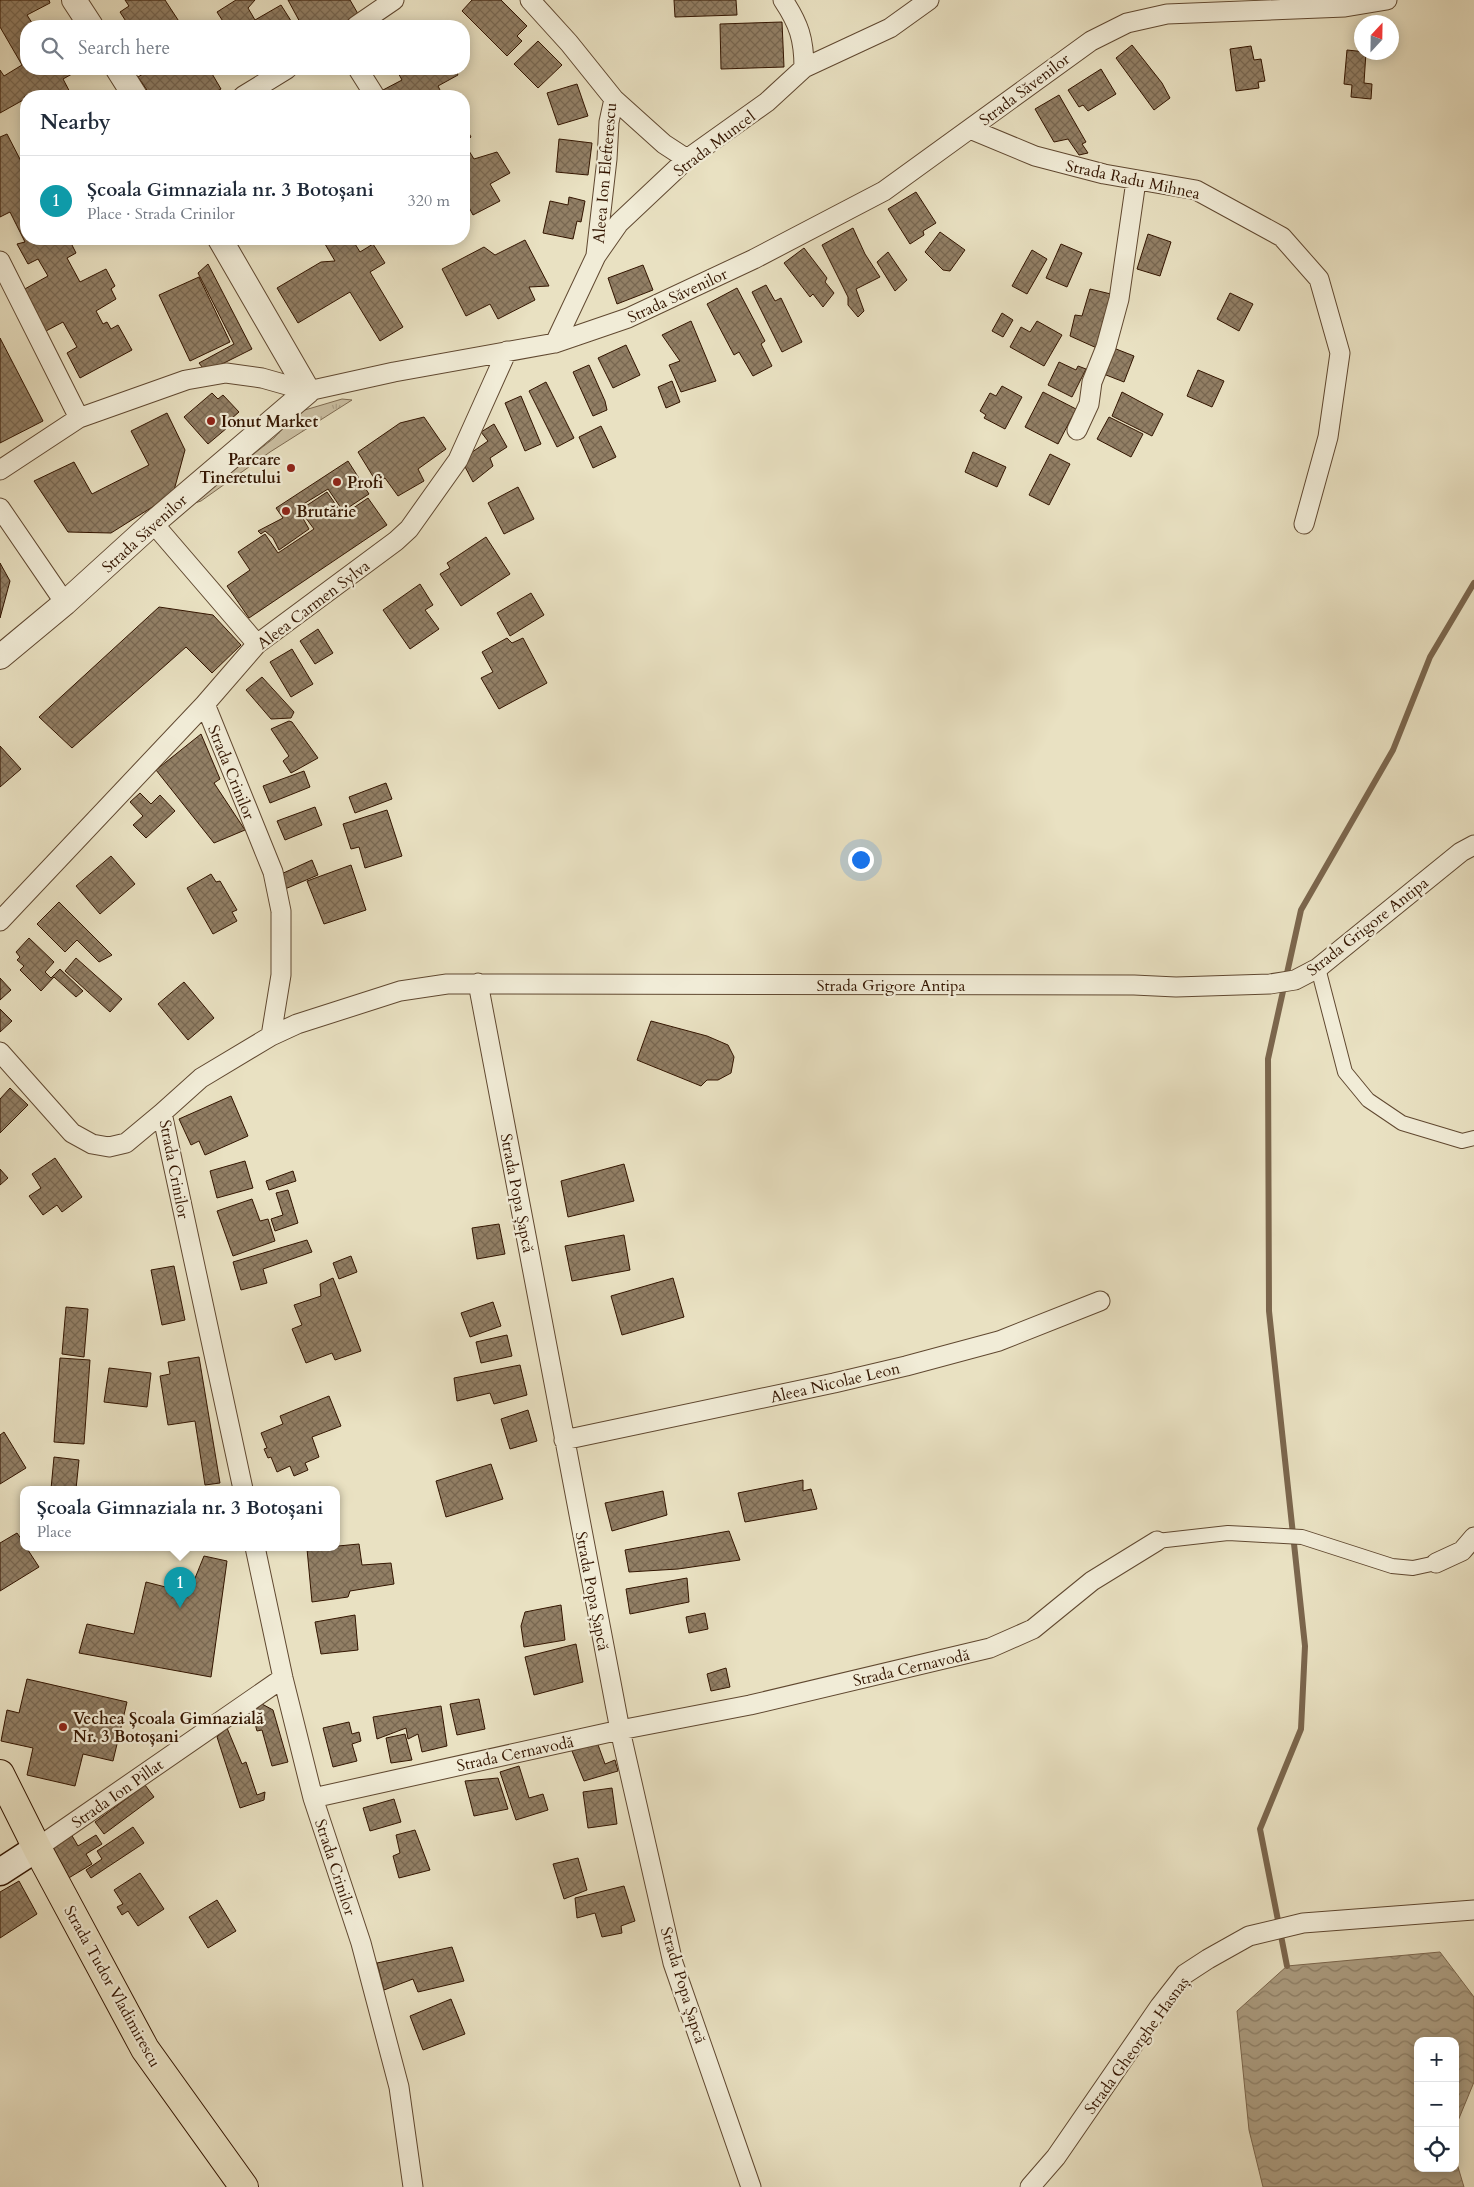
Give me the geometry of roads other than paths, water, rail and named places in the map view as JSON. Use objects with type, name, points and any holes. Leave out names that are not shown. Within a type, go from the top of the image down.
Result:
[{"type":"main road","name":"Strada Tudor Vladimirescu","points":[[0,1774],[37,1848],[145,2049],[244,2187]]},
{"type":"main road","name":"Strada Ion Pillat","points":[[0,1872],[37,1848]]},
{"type":"street","points":[[74,0],[87,20]]},
{"type":"street","name":"Aleea Ion Elefterescu","points":[[530,0],[569,43],[614,99],[609,122],[608,159],[596,256]]},
{"type":"street","points":[[783,0],[797,21],[804,46],[804,68]]},
{"type":"street","name":"Strada Muncel","points":[[555,343],[596,256],[619,223],[687,159],[767,102],[804,68],[890,28],[929,0]]},
{"type":"street","name":"Strada Săvenilor","points":[[0,657],[66,603],[153,523],[308,391],[394,372],[555,343],[628,318],[754,259],[884,190],[970,130],[1091,41],[1128,23],[1167,14],[1336,8],[1388,0]]},
{"type":"street","points":[[363,20],[382,3]]},
{"type":"street","points":[[122,75],[131,90]]},
{"type":"street","points":[[253,90],[277,75]]},
{"type":"street","points":[[362,75],[371,90]]},
{"type":"street","points":[[614,99],[664,144],[687,159]]},
{"type":"street","name":"Strada Radu Mihnea","points":[[970,130],[1035,156],[1136,181],[1196,190],[1282,237],[1319,279],[1340,353],[1328,437],[1304,524]]},
{"type":"street","points":[[1077,430],[1089,404],[1092,382],[1106,348],[1119,299],[1136,181]]},
{"type":"street","points":[[223,245],[308,391]]},
{"type":"street","points":[[0,261],[79,418]]},
{"type":"street","name":"Aleea Carmen Sylva","points":[[0,921],[205,704],[257,644],[396,541],[408,529],[458,460],[507,351]]},
{"type":"street","points":[[0,470],[79,418],[186,380],[226,373],[262,378],[308,391]]},
{"type":"street","points":[[0,508],[66,603]]},
{"type":"street","points":[[153,523],[257,644]]},
{"type":"street","name":"Strada Crinilor","points":[[205,704],[273,872],[281,911],[282,976],[271,1036],[200,1078],[162,1113],[242,1486]]},
{"type":"street","name":"Strada Grigore Antipa","points":[[271,1036],[297,1024],[400,991],[447,984],[1134,985],[1176,987],[1270,984],[1295,980],[1318,968],[1461,852],[1474,845]]},
{"type":"street","points":[[1318,968],[1345,1072],[1368,1100],[1402,1123],[1462,1141],[1474,1138]]},
{"type":"street","name":"Strada Popa Șapcă","points":[[478,983],[620,1730],[673,1963],[751,2187]]},
{"type":"street","points":[[0,1052],[72,1133],[92,1144],[109,1147],[126,1143],[162,1113]]},
{"type":"street","name":"Aleea Nicolae Leon","points":[[564,1440],[906,1366],[999,1341],[1100,1301]]},
{"type":"street","name":"Strada Cernavodă","points":[[313,1798],[620,1730],[750,1705],[990,1648],[1033,1629],[1092,1581],[1157,1541],[1228,1533],[1302,1537],[1392,1566],[1413,1568],[1436,1563],[1462,1551],[1474,1537]]},
{"type":"street","name":"Strada Crinilor","points":[[256,1551],[283,1678],[313,1798],[361,1943],[398,2087],[413,2187]]},
{"type":"street","name":"Strada Ion Pillat","points":[[37,1848],[283,1678]]},
{"type":"street","name":"Strada Gheorghe Hasnaș","points":[[1030,2187],[1056,2157],[1140,2034],[1185,1974],[1249,1936],[1303,1923],[1474,1910]]},
{"type":"water","points":[[1440,1952],[1474,1997],[1474,2082],[1459,2118],[1459,2037],[1414,2037],[1414,2172],[1459,2172],[1459,2170],[1464,2187],[1263,2187],[1249,2130],[1237,2011],[1287,1966]]},
{"type":"waterway","points":[[1287,1966],[1260,1829],[1301,1729],[1305,1646],[1269,1311],[1268,1059],[1301,910],[1393,750],[1430,657],[1474,583]]},
{"type":"place","name":"Ionut Market","points":[[211,421]]},
{"type":"place","name":"Parcare Tineretului","points":[[291,468]]},
{"type":"place","name":"Profi","points":[[337,482]]},
{"type":"place","name":"Brutărie","points":[[286,511]]},
{"type":"place","name":"Școala Gimnaziala nr. 3 Botoșani","points":[[180,1608]]},
{"type":"place","name":"Vechea Școala Gimnazială Nr. 3 Botoșani","points":[[63,1727]]}]
